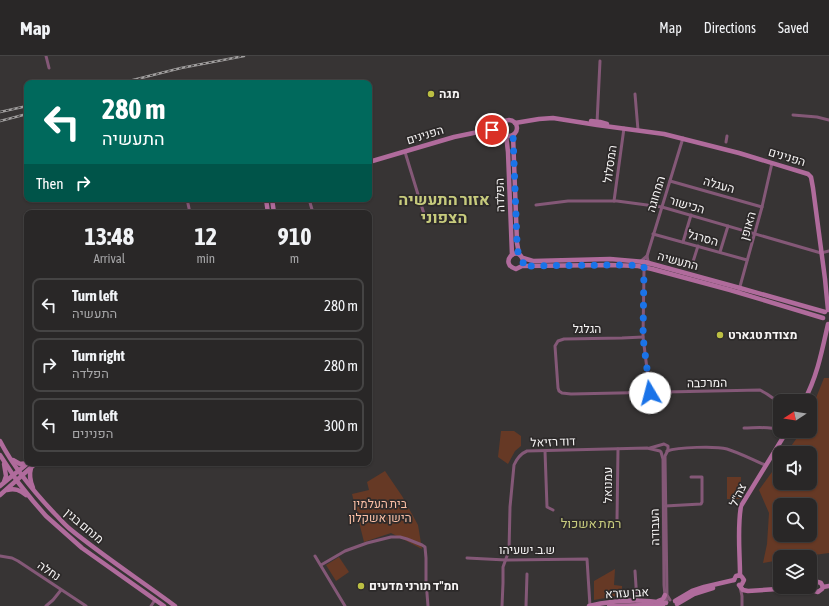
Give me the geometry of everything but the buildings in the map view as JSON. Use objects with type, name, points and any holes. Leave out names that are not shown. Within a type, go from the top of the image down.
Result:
[{"type":"street","points":[[46,56],[49,68]]},
{"type":"street","points":[[597,123],[600,61]]},
{"type":"street","points":[[636,94],[638,130]]},
{"type":"street","points":[[793,115],[829,120]]},
{"type":"street","name":"הפנינים","points":[[515,123],[553,118],[597,123],[664,134],[683,138],[808,174],[811,177],[813,188],[822,253],[827,311]]},
{"type":"street","points":[[508,120],[515,123],[517,129],[513,135],[504,134],[502,126],[504,122],[508,120]]},
{"type":"street","name":"הפנינים","points":[[517,129],[529,121]]},
{"type":"street","name":"הפנינים","points":[[372,161],[454,137],[502,126]]},
{"type":"street","name":"המסלול","points":[[614,201],[624,128]]},
{"type":"street","name":"הפנינים","points":[[488,130],[504,134]]},
{"type":"street","name":"הפלדה","points":[[504,134],[508,152],[512,255]]},
{"type":"street","name":"הפלדה","points":[[513,135],[517,243],[521,256]]},
{"type":"street","points":[[726,142],[727,136]]},
{"type":"street","name":"המחוגה","points":[[647,256],[683,138]]},
{"type":"street","points":[[405,152],[424,214]]},
{"type":"street","name":"האופן","points":[[738,293],[755,234],[772,163]]},
{"type":"street","name":"העגלה","points":[[670,181],[762,207]]},
{"type":"street","name":"הכישור","points":[[536,205],[568,201],[614,201],[662,207],[822,253],[829,252]]},
{"type":"street","points":[[683,242],[691,215]]},
{"type":"street","points":[[720,252],[728,226]]},
{"type":"street","name":"הסרגל","points":[[653,234],[747,260]]},
{"type":"street","points":[[691,268],[698,246]]},
{"type":"street","points":[[517,254],[521,256],[523,263],[522,266],[516,269],[510,266],[508,260],[512,255],[517,254]]},
{"type":"street","name":"התעשיה","points":[[521,256],[533,262],[610,259],[640,262],[823,318]]},
{"type":"street","points":[[640,262],[647,256],[647,259],[652,266],[644,276]]},
{"type":"street","name":"התעשיה","points":[[522,266],[652,266],[827,311]]},
{"type":"street","points":[[644,267],[643,337],[650,393]]},
{"type":"street","points":[[808,394],[821,356],[828,324],[823,318],[827,311]]},
{"type":"street","name":"הגלגל","points":[[560,391],[557,384],[555,346],[558,340],[643,337]]},
{"type":"street","name":"המרכבה","points":[[560,391],[566,394],[760,390],[773,398]]},
{"type":"street","points":[[744,428],[773,428]]},
{"type":"street","name":"צה\"ל","points":[[738,584],[744,580],[740,576],[739,529],[741,506],[780,438]]},
{"type":"street","name":"מנחם בגין","points":[[0,441],[22,476],[38,496],[69,528],[175,606]]},
{"type":"street","points":[[677,448],[664,452],[661,451],[660,446],[664,444],[677,448],[724,449],[765,466]]},
{"type":"street","name":"דוד רזיאל","points":[[506,560],[508,551],[514,465],[522,453],[527,451],[647,448],[660,446]]},
{"type":"street","points":[[667,451],[668,446]]},
{"type":"street","name":"דוד רזיאל","points":[[647,448],[661,451]]},
{"type":"street","name":"עמנואל","points":[[617,520],[618,449]]},
{"type":"street","points":[[545,451],[547,507],[553,510]]},
{"type":"street","name":"העבודה","points":[[661,451],[665,506],[667,595],[670,604]]},
{"type":"street","name":"העבודה","points":[[667,451],[665,456],[665,595],[670,604]]},
{"type":"street","points":[[6,452],[17,463],[24,464]]},
{"type":"street","points":[[1,457],[6,473],[6,477],[1,485]]},
{"type":"street","name":"מנחם בגין","points":[[1,457],[32,501],[46,516],[82,548],[164,606]]},
{"type":"street","points":[[1,485],[27,466]]},
{"type":"street","points":[[0,495],[22,476],[28,466]]},
{"type":"street","points":[[29,466],[30,478],[38,496]]},
{"type":"street","points":[[665,506],[701,504],[702,477],[691,477]]},
{"type":"street","points":[[6,490],[19,490],[32,501]]},
{"type":"street","points":[[321,565],[345,551],[367,543],[391,537],[407,539],[425,547],[428,606]]},
{"type":"street","name":"נחלה","points":[[0,556],[12,558],[18,561],[86,606]]},
{"type":"street","points":[[315,556],[345,606]]},
{"type":"street","name":"ש.ב. ישעיהו","points":[[468,558],[506,560],[587,559],[589,606]]},
{"type":"street","points":[[502,606],[503,566],[506,560]]},
{"type":"street","points":[[635,571],[637,601]]},
{"type":"street","points":[[526,606],[527,574]]},
{"type":"street","points":[[740,576],[736,576],[742,596],[742,606]]},
{"type":"street","points":[[670,604],[718,586],[738,584],[748,591],[773,589]]},
{"type":"street","points":[[817,592],[822,589],[823,586],[829,586]]},
{"type":"street","points":[[46,606],[61,590]]},
{"type":"street","points":[[656,602],[662,600],[665,595]]},
{"type":"street","points":[[151,606],[155,600]]},
{"type":"street","name":"אבן עזרא","points":[[589,606],[613,602],[637,601],[670,604]]},
{"type":"street","name":"אבן עזרא","points":[[609,606],[670,604]]},
{"type":"green space","points":[[824,378],[829,378],[829,553],[817,555],[817,550],[773,550],[773,561],[763,563],[767,544],[769,513],[759,490],[773,471],[773,490],[817,490],[817,446],[791,446],[797,438],[817,438],[817,396]]},
{"type":"green space","points":[[501,431],[514,431],[521,436],[521,446],[515,451],[508,464],[498,457]]},
{"type":"green space","name":"בית העלמין הישן אשקלון","points":[[385,471],[402,496],[418,525],[422,549],[391,533],[364,542],[352,494],[369,490],[367,482]]},
{"type":"green space","points":[[727,477],[741,477],[740,499],[727,499]]},
{"type":"green space","points":[[339,557],[349,572],[336,581],[326,565]]},
{"type":"green space","points":[[615,569],[614,585],[622,586],[622,595],[594,600],[594,581]]},
{"type":"railway","points":[[133,80],[181,68],[244,56]]},
{"type":"railway","points":[[0,112],[24,107]]},
{"type":"railway","points":[[0,121],[24,115]]},
{"type":"place","name":"מגה","points":[[431,94]]},
{"type":"place","name":"מצודת טגארט","points":[[720,335]]},
{"type":"place","name":"חמ\"ד תורני מדעים","points":[[361,586]]},
{"type":"district","name":"אזור התעשיה הצפוני","points":[[444,208]]},
{"type":"district","name":"רמת אשכול","points":[[591,523]]},
{"type":"route","points":[[492,130],[506,135],[513,135],[517,243],[519,254],[524,260],[522,266],[630,265],[644,267],[643,337],[650,393]]}]
